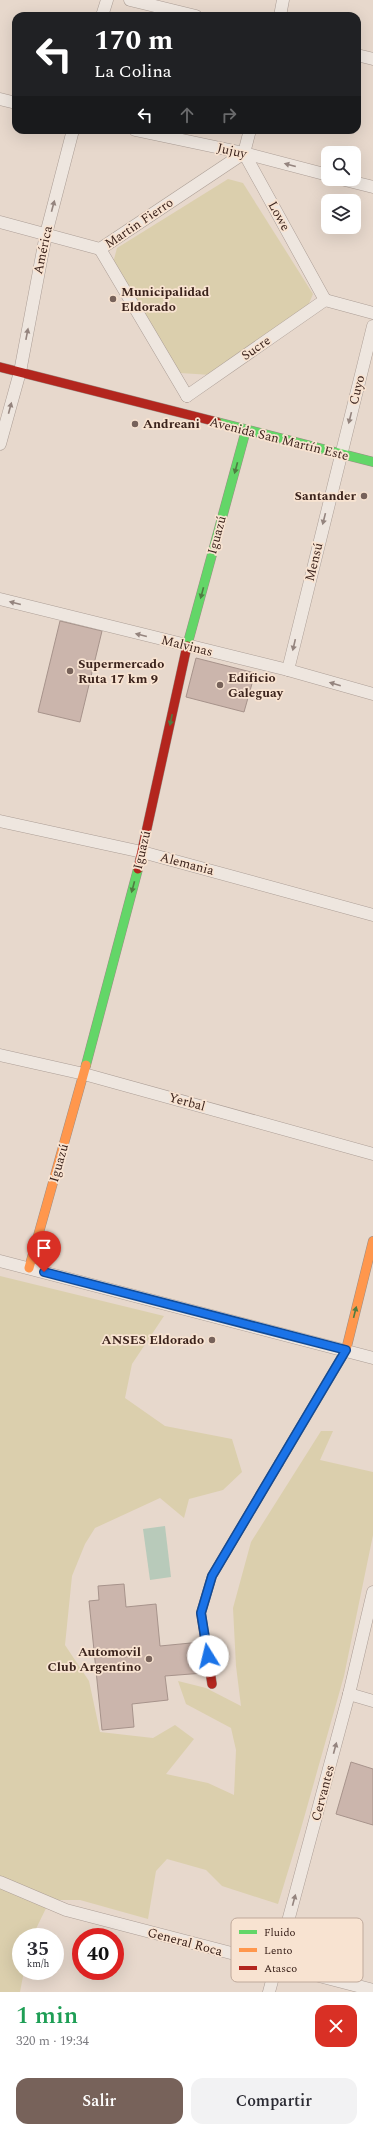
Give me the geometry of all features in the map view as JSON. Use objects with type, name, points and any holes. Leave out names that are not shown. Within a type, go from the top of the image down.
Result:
[{"type":"street","points":[[103,12],[107,0]]},
{"type":"street","points":[[130,0],[180,12]]},
{"type":"street","points":[[281,12],[283,0]]},
{"type":"street","points":[[361,56],[373,59]]},
{"type":"street","points":[[0,99],[12,102]]},
{"type":"street","name":"América","points":[[0,444],[20,372],[46,234],[72,134]]},
{"type":"street","name":"Jujuy","points":[[154,134],[244,153],[321,174]]},
{"type":"street","points":[[244,153],[249,134]]},
{"type":"street","name":"Martin Fierro","points":[[0,222],[100,249],[244,153]]},
{"type":"street","name":"Lowe","points":[[244,153],[325,300]]},
{"type":"street","points":[[361,184],[373,187]]},
{"type":"street","points":[[100,249],[187,396],[183,414]]},
{"type":"street","points":[[325,300],[373,312]]},
{"type":"street","name":"Sucre","points":[[187,396],[325,300]]},
{"type":"street","name":"Cuyo","points":[[340,454],[373,326]]},
{"type":"street","name":"Avenida San Martín Este","points":[[0,367],[373,462]]},
{"type":"street","name":"Iguazú","points":[[29,1268],[84,1074],[142,852],[187,647],[246,430]]},
{"type":"street","name":"Mensú","points":[[288,670],[340,454]]},
{"type":"street","name":"Malvinas","points":[[0,599],[187,647],[288,670],[373,694]]},
{"type":"street","name":"Alemania","points":[[0,821],[142,852],[373,915]]},
{"type":"street","name":"Yerbal","points":[[0,1055],[84,1074],[373,1154]]},
{"type":"street","points":[[212,1684],[201,1613],[212,1576],[346,1350],[373,1241]]},
{"type":"street","points":[[0,1261],[373,1358]]},
{"type":"street","name":"Cervantes","points":[[289,1918],[349,1694],[373,1592]]},
{"type":"street","points":[[349,1694],[373,1701]]},
{"type":"street","name":"General Roca","points":[[0,1883],[66,1910],[231,1954]]},
{"type":"street","name":"Cervantes","points":[[269,1992],[272,1982]]},
{"type":"street","name":"General Roca","points":[[341,1982],[373,1990]]},
{"type":"shaded area","points":[[228,179],[243,183],[313,294],[305,313],[211,375],[180,373],[113,263],[117,248]]},
{"type":"shaded area","points":[[0,1276],[164,1316],[132,1364],[125,1398],[165,1426],[232,1439],[242,1472],[223,1490],[189,1499],[184,1518],[160,1498],[95,1528],[85,1544],[72,1576],[65,1645],[89,1681],[100,1732],[153,1738],[175,1725],[194,1739],[166,1774],[208,1783],[234,1795],[236,1750],[231,1728],[186,1704],[178,1681],[206,1688],[241,1706],[236,1666],[233,1608],[251,1542],[321,1431],[333,1431],[320,1460],[373,1472],[373,1535],[344,1676],[278,1904],[222,1886],[206,1870],[167,1859],[156,1871],[148,1919],[80,1900],[50,1900],[36,1928],[12,1928],[12,1980],[22,1980],[20,1992],[0,1992]]},
{"type":"shaded area","points":[[165,1526],[171,1577],[150,1580],[143,1529]]},
{"type":"building","name":"Supermercado Ruta 17 km 9","points":[[60,621],[102,631],[80,722],[38,712]]},
{"type":"building","name":"Edificio Galeguay","points":[[196,658],[255,673],[244,712],[186,697]]},
{"type":"building","name":"Automovil Club Argentino","points":[[124,1584],[126,1607],[156,1604],[160,1646],[201,1642],[204,1673],[165,1676],[168,1700],[132,1704],[134,1727],[102,1730],[89,1601],[99,1600],[98,1586]]},
{"type":"building","points":[[351,1762],[373,1769],[373,1825],[336,1814]]},
{"type":"traffic: fast","points":[[217,422],[373,462]]},
{"type":"traffic: fast","points":[[187,646],[246,430]]},
{"type":"traffic: fast","points":[[86,1065],[138,869]]},
{"type":"traffic: slow","points":[[29,1268],[86,1065]]},
{"type":"traffic: slow","points":[[279,1463],[346,1350],[373,1241]]},
{"type":"traffic: jam","points":[[0,367],[217,422]]},
{"type":"traffic: jam","points":[[138,869],[187,646]]},
{"type":"traffic: jam","points":[[212,1684],[201,1613],[212,1576],[279,1463]]},
{"type":"place","name":"Municipalidad Eldorado","points":[[113,299]]},
{"type":"place","name":"Andreani","points":[[135,424]]},
{"type":"place","name":"Santander","points":[[364,496]]},
{"type":"place","name":"Supermercado Ruta 17 km 9","points":[[70,671]]},
{"type":"place","name":"Edificio Galeguay","points":[[220,685]]},
{"type":"place","name":"ANSES Eldorado","points":[[212,1340]]},
{"type":"place","name":"Automovil Club Argentino","points":[[149,1659]]},
{"type":"route","points":[[44,1272],[346,1350],[212,1576],[201,1613],[208,1656]]}]
